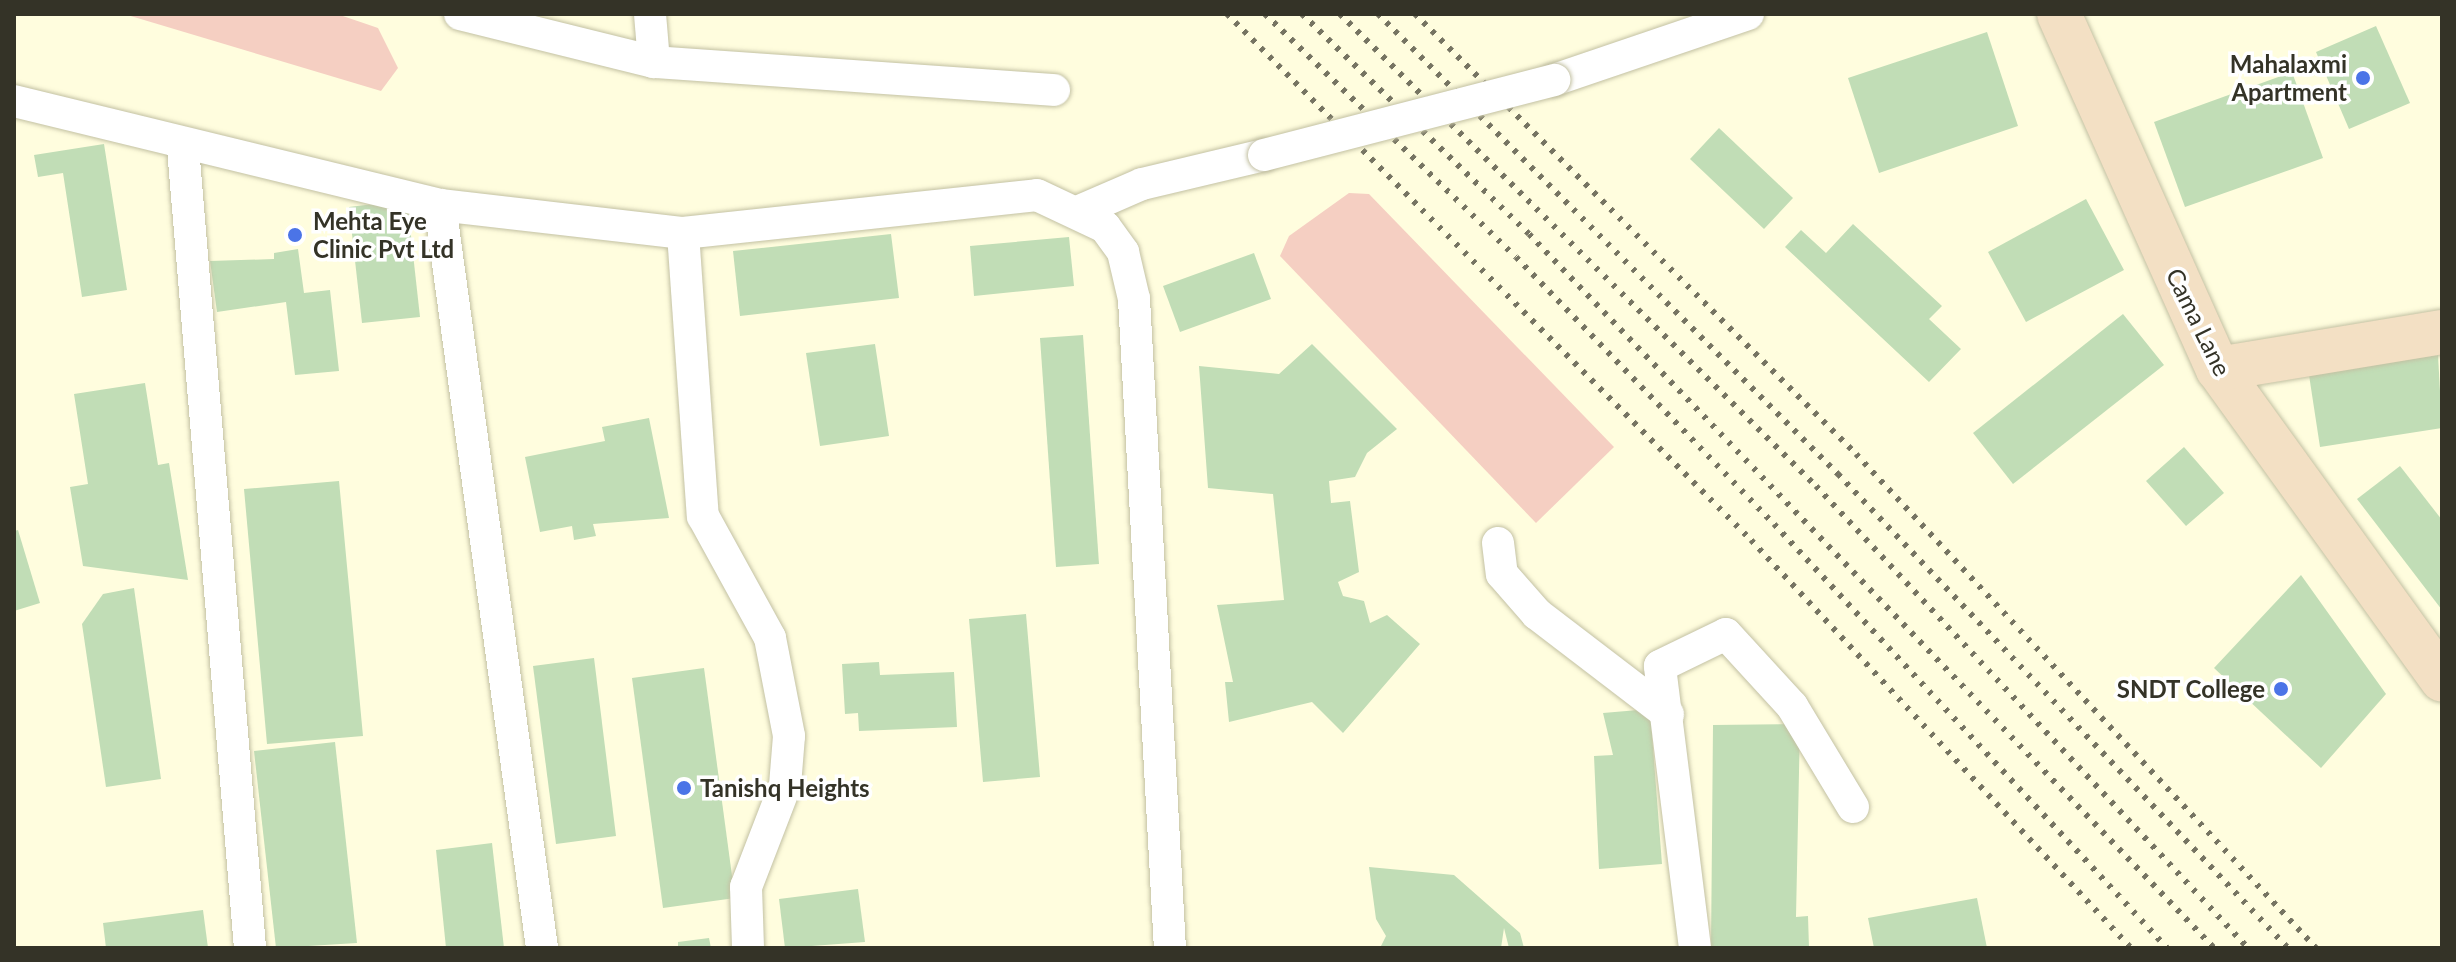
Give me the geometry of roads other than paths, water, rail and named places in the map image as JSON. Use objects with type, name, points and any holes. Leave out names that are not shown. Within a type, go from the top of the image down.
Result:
[{"type":"street","points":[[460,14],[654,62],[1054,90]]},
{"type":"street","points":[[650,14],[654,62]]},
{"type":"street","points":[[1082,210],[1142,184],[1554,80],[1748,14]]},
{"type":"street","name":"Cama Lane","points":[[2059,14],[2218,369],[2442,680]]},
{"type":"street","points":[[14,101],[183,148],[440,205],[683,233],[1037,195],[1082,210],[1123,252],[1134,299],[1170,948]]},
{"type":"street","points":[[183,148],[250,948]]},
{"type":"street","points":[[440,205],[542,948]]},
{"type":"street","points":[[683,233],[703,516],[770,638],[789,736],[785,786],[746,887],[748,948]]},
{"type":"street","points":[[2218,369],[2442,332]]},
{"type":"street","points":[[1498,543],[1502,574],[1537,614],[1668,714]]},
{"type":"street","points":[[1695,948],[1660,666],[1726,634],[1792,706],[1853,807]]},
{"type":"railway","points":[[1227,14],[1751,540],[2131,948]]},
{"type":"railway","points":[[1265,14],[1516,257],[1774,524],[2167,948]]},
{"type":"railway","points":[[1302,14],[1529,234],[2214,948]]},
{"type":"railway","points":[[1340,14],[1816,486],[2248,948]]},
{"type":"railway","points":[[1378,14],[1838,474],[2288,948]]},
{"type":"railway","points":[[1415,14],[1856,454],[2316,948]]},
{"type":"place","name":"Mahalaxmi Apartment","points":[[2363,78]]},
{"type":"place","name":"Mehta Eye Clinic Pvt Ltd","points":[[295,235]]},
{"type":"place","name":"SNDT College","points":[[2281,689]]},
{"type":"place","name":"Tanishq Heights","points":[[684,788]]}]
